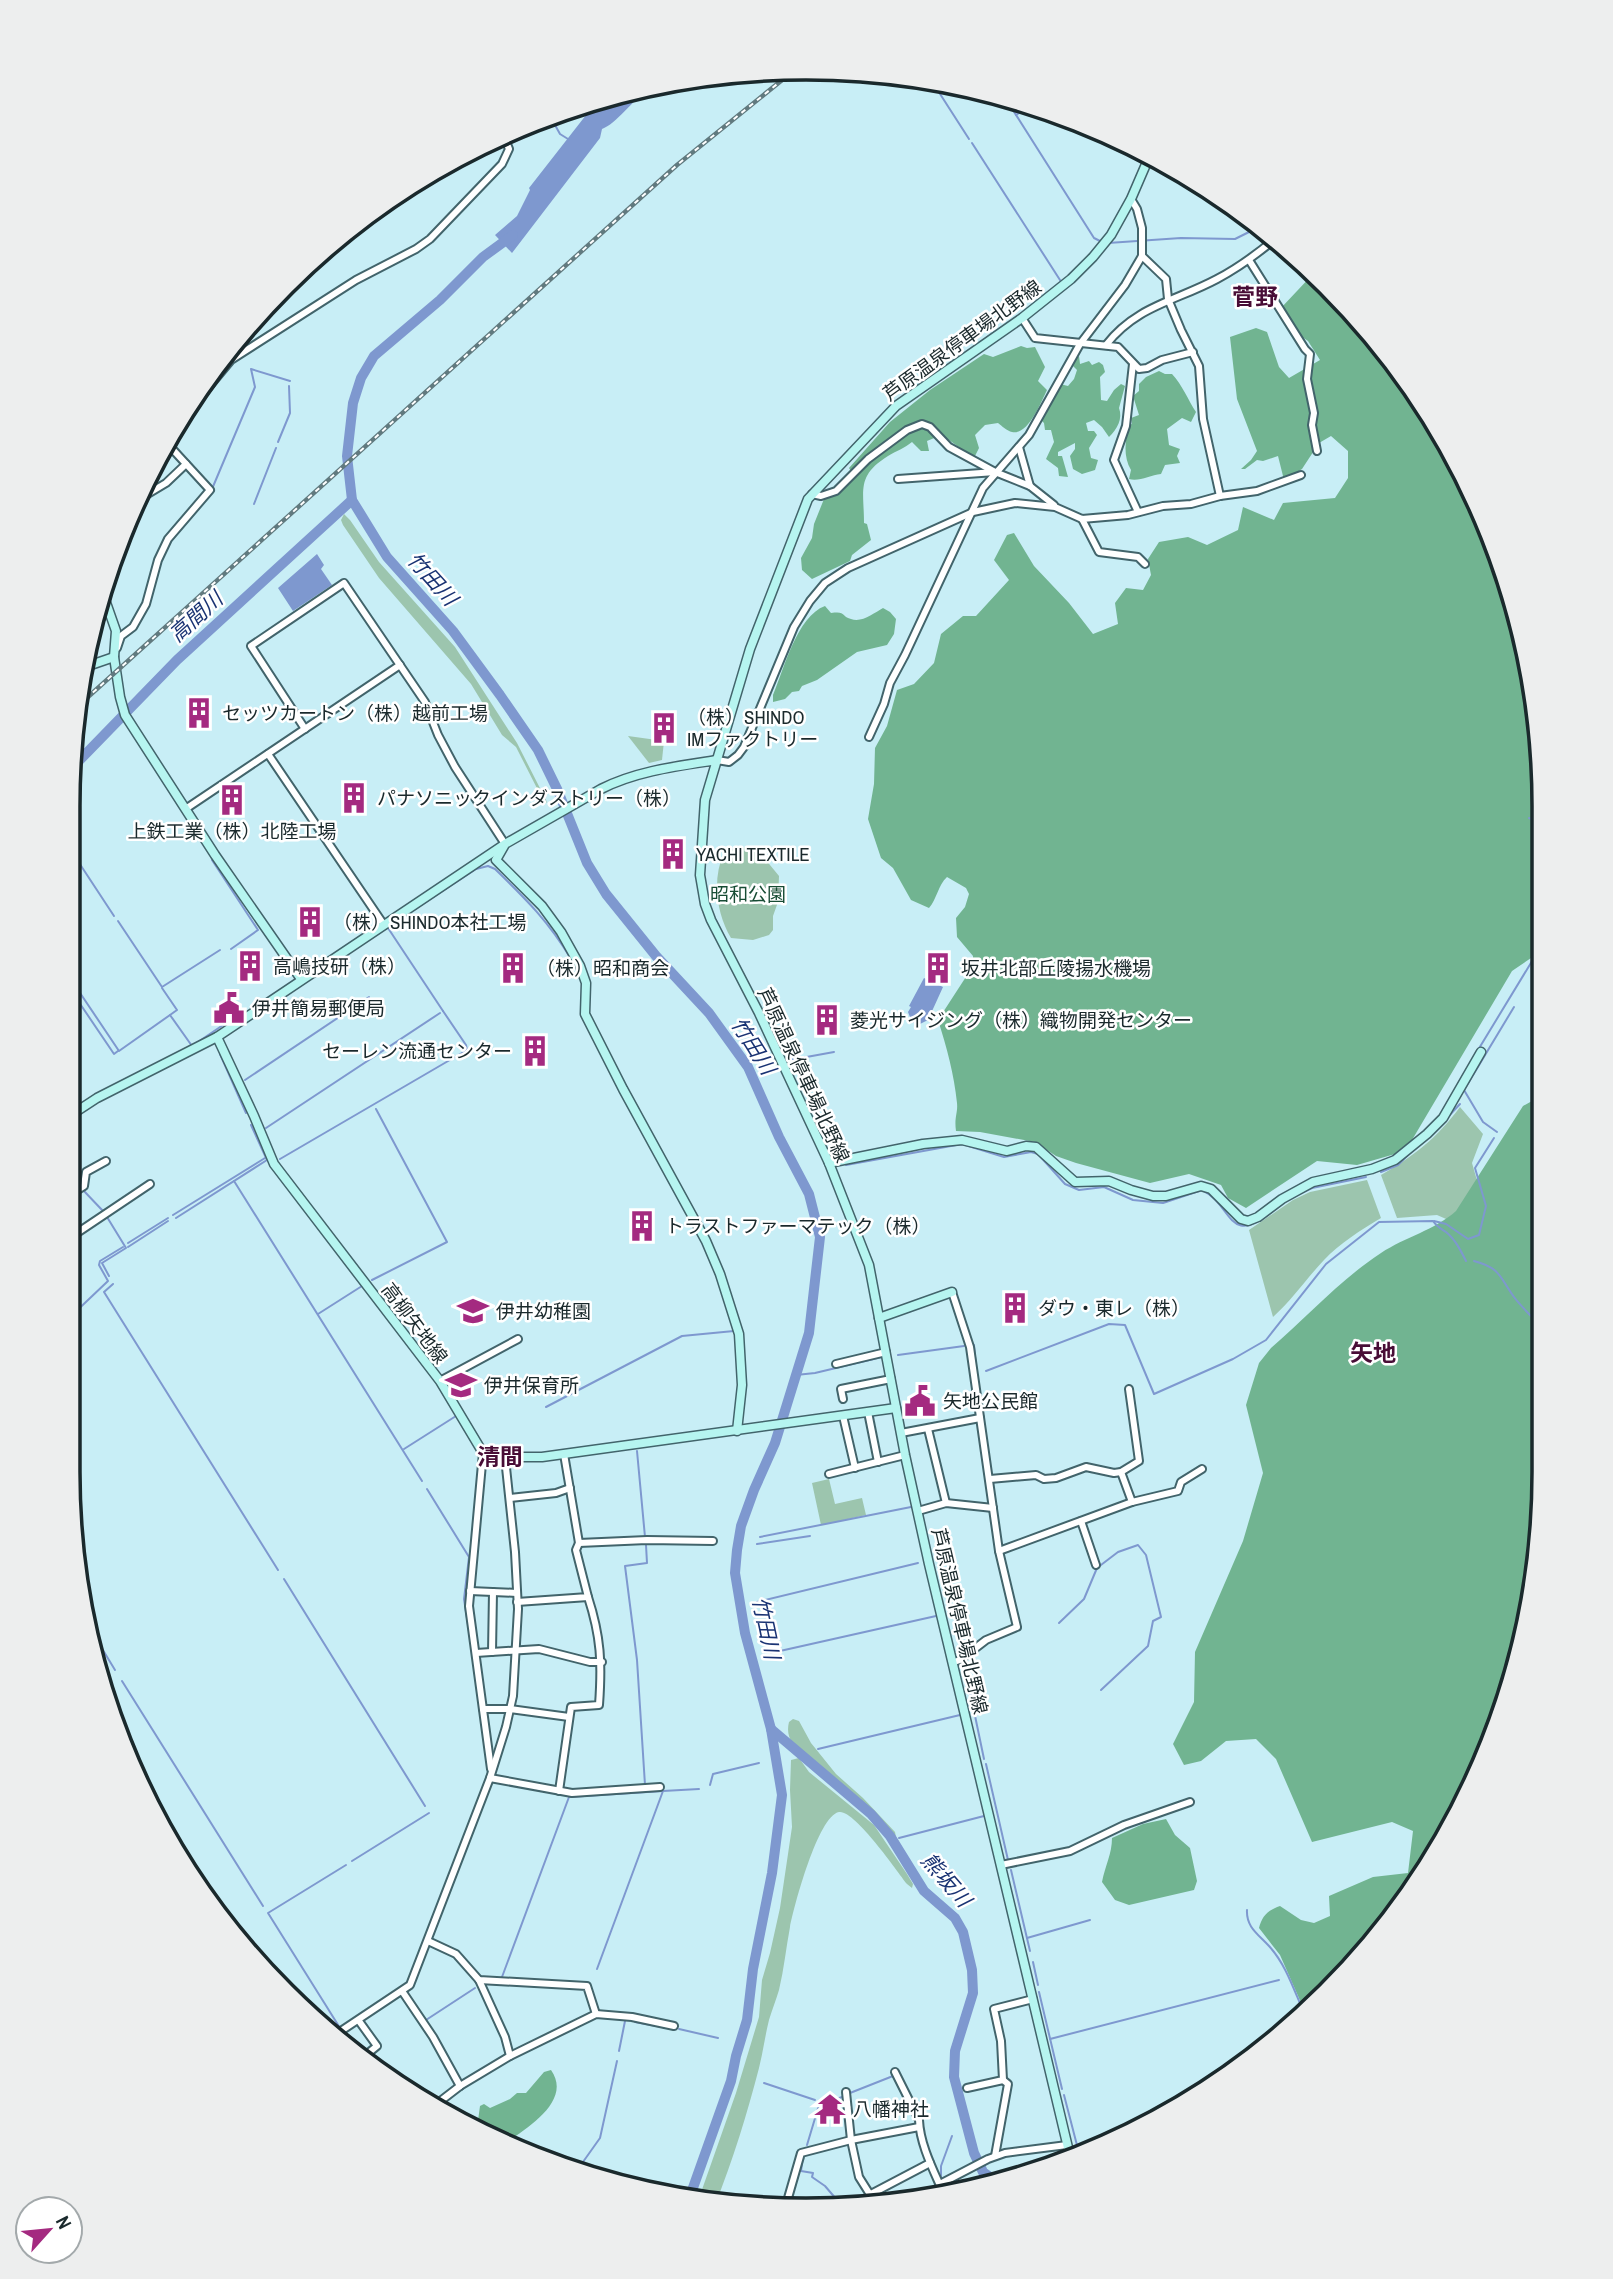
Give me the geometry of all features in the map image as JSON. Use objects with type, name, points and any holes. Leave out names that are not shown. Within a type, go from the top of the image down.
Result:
[{"type":"main road","name":"芦原温泉停車場北野線","points":[[1068,2149],[905,1455],[869,1265],[829,1163],[705,904],[700,875],[705,800],[750,649],[808,499],[896,406],[1023,318],[1093,257],[1111,235],[1131,200],[1146,165]]},
{"type":"main road","points":[[108,609],[116,631],[114,657],[120,697],[128,720],[215,855],[300,979]]},
{"type":"main road","points":[[94,664],[114,657]]},
{"type":"main road","points":[[80,1109],[217,1037],[505,844],[601,789],[635,776],[717,760]]},
{"type":"main road","points":[[505,844],[496,860],[542,906],[580,966],[586,983],[585,1014],[706,1241],[720,1274],[739,1334],[742,1385],[737,1431]]},
{"type":"main road","name":"高柳矢地線","points":[[217,1037],[274,1164],[440,1381],[483,1453]]},
{"type":"main road","points":[[829,1163],[923,1144],[962,1140],[1007,1151],[1026,1146],[1036,1147],[1075,1182],[1109,1181],[1153,1196],[1167,1196],[1201,1185],[1211,1189],[1241,1219],[1248,1221],[1313,1182],[1395,1160],[1443,1118],[1481,1052]]},
{"type":"main road","points":[[879,1318],[952,1292]]},
{"type":"main road","points":[[483,1453],[505,1458],[542,1457],[896,1408]]},
{"type":"street","points":[[239,355],[356,280],[430,239],[502,164],[509,149],[507,145]]},
{"type":"street","points":[[869,737],[890,684],[984,488],[1029,435],[1080,344],[1125,285],[1142,256],[1142,228],[1137,209],[1131,200]]},
{"type":"street","points":[[1106,345],[1128,321],[1168,299],[1214,281],[1266,246]]},
{"type":"street","points":[[1142,256],[1166,279],[1168,299],[1199,366],[1203,419],[1220,496]]},
{"type":"street","points":[[1249,260],[1310,354],[1307,379],[1314,413],[1312,425],[1317,451]]},
{"type":"street","points":[[1023,318],[1035,338],[1118,347],[1139,369],[1147,369],[1163,360],[1193,352]]},
{"type":"street","points":[[1133,364],[1126,426],[1114,460],[1138,512]]},
{"type":"street","points":[[812,494],[821,496],[836,491],[868,459],[907,430],[922,424],[930,427],[949,447],[995,472],[1030,486],[1055,506],[1082,519],[1128,515],[1163,506],[1191,504],[1220,496],[1256,491],[1301,475]]},
{"type":"street","points":[[1019,447],[1030,486]]},
{"type":"street","points":[[114,657],[121,636],[133,626],[146,604],[158,560],[168,539],[210,489],[174,451]]},
{"type":"street","points":[[152,491],[166,483],[186,464]]},
{"type":"street","points":[[898,479],[995,472]]},
{"type":"street","points":[[717,760],[729,762],[744,747],[794,627],[825,583],[848,568],[973,512],[1015,503],[1055,506]]},
{"type":"street","points":[[1082,519],[1099,552],[1138,557],[1145,564]]},
{"type":"street","points":[[305,729],[251,646],[344,583],[425,702],[455,767],[505,844]]},
{"type":"street","points":[[187,808],[400,664]]},
{"type":"street","points":[[268,754],[384,925]]},
{"type":"street","points":[[80,1188],[84,1186],[86,1172],[107,1161]]},
{"type":"street","points":[[80,1231],[150,1184]]},
{"type":"street","points":[[952,1292],[970,1347],[999,1551],[1017,1627],[986,1640],[954,1662]]},
{"type":"street","points":[[440,1381],[518,1339]]},
{"type":"street","points":[[836,1364],[886,1352]]},
{"type":"street","points":[[843,1399],[841,1390],[891,1379]]},
{"type":"street","points":[[990,1479],[1023,1475],[1056,1478],[1086,1467],[1102,1472],[1121,1472],[1139,1461],[1129,1389]]},
{"type":"street","points":[[868,1412],[878,1462]]},
{"type":"street","points":[[843,1416],[855,1468]]},
{"type":"street","points":[[901,1433],[980,1418]]},
{"type":"street","points":[[928,1429],[946,1503]]},
{"type":"street","points":[[483,1453],[469,1606],[490,1774]]},
{"type":"street","points":[[559,1791],[570,1707],[599,1705],[602,1662],[597,1624],[576,1550],[579,1543],[564,1454]]},
{"type":"street","points":[[829,1474],[905,1455]]},
{"type":"street","points":[[343,2030],[410,1985],[506,1727],[517,1651],[517,1592],[505,1458]]},
{"type":"street","points":[[999,1551],[1132,1502],[1178,1491],[1181,1482],[1202,1469]]},
{"type":"street","points":[[1121,1472],[1132,1502]]},
{"type":"street","points":[[510,1498],[556,1493],[570,1488]]},
{"type":"street","points":[[918,1511],[946,1503],[993,1508]]},
{"type":"street","points":[[1081,1521],[1096,1565]]},
{"type":"street","points":[[579,1543],[713,1541]]},
{"type":"street","points":[[470,1591],[517,1592]]},
{"type":"street","points":[[492,1652],[493,1592]]},
{"type":"street","points":[[517,1602],[588,1597]]},
{"type":"street","points":[[476,1653],[539,1649],[590,1662],[602,1662]]},
{"type":"street","points":[[483,1709],[510,1709],[569,1717]]},
{"type":"street","points":[[490,1774],[572,1793],[660,1787]]},
{"type":"street","points":[[1002,1865],[1070,1851],[1124,1825],[1190,1802]]},
{"type":"street","points":[[428,1941],[456,1954],[479,1980],[505,2037],[510,2056]]},
{"type":"street","points":[[479,1980],[587,1986],[596,2014]]},
{"type":"street","points":[[402,1991],[433,2036],[460,2086]]},
{"type":"street","points":[[995,2156],[1007,2084],[1003,2080],[1001,2041],[994,2008],[1032,1999]]},
{"type":"street","points":[[442,2100],[510,2056],[596,2014],[632,2017],[674,2026]]},
{"type":"street","points":[[359,2021],[377,2046],[370,2052]]},
{"type":"street","points":[[895,2072],[919,2120],[930,2164],[940,2184],[995,2156],[1067,2145]]},
{"type":"street","points":[[967,2088],[1003,2080]]},
{"type":"street","points":[[846,2092],[851,2140],[859,2177],[871,2194],[930,2164]]},
{"type":"street","points":[[789,2198],[801,2153],[919,2127]]},
{"type":"green space","points":[[1307,281],[1352,328],[1410,403],[1458,485],[1477,529],[1508,619],[1526,712],[1531,759],[1532,957],[1512,971],[1412,1140],[1395,1154],[1357,1165],[1317,1161],[1246,1208],[1228,1198],[1221,1185],[1189,1174],[1150,1183],[1056,1156],[1035,1142],[980,1132],[956,1131],[954,1082],[938,1020],[973,966],[973,956],[957,937],[956,918],[965,907],[969,894],[966,888],[947,877],[929,908],[911,900],[893,868],[881,858],[868,819],[874,784],[875,748],[887,726],[897,690],[914,684],[934,663],[941,634],[963,616],[976,616],[1009,580],[994,560],[1007,535],[1014,533],[1034,566],[1069,603],[1093,634],[1118,624],[1115,603],[1126,588],[1143,590],[1151,575],[1148,559],[1159,542],[1188,537],[1207,545],[1238,530],[1243,507],[1274,520],[1283,503],[1335,498],[1348,478],[1348,451],[1331,436],[1319,443],[1302,469],[1284,480],[1278,456],[1263,461],[1257,460],[1241,469],[1257,451],[1237,399],[1230,337],[1256,328],[1267,332],[1279,367],[1289,378],[1320,360],[1308,341],[1285,325],[1281,308]]},
{"type":"green space","points":[[1021,346],[1035,347],[1045,367],[1038,381],[1047,390],[1029,424],[1018,432],[1010,431],[998,423],[985,425],[975,435],[979,448],[974,458],[939,436],[927,441],[929,451],[921,451],[912,442],[888,456],[871,470],[864,485],[864,523],[867,524],[871,540],[852,555],[850,561],[812,579],[802,570],[801,558],[812,538],[814,524],[824,499],[852,473],[849,468],[890,422],[930,390],[984,354],[993,357]]},
{"type":"green space","points":[[1079,356],[1080,364],[1089,361],[1092,365],[1099,362],[1103,365],[1105,372],[1100,377],[1101,400],[1107,401],[1121,384],[1125,386],[1119,408],[1120,420],[1109,437],[1094,420],[1086,423],[1088,431],[1094,431],[1097,435],[1089,448],[1091,458],[1098,460],[1095,470],[1082,474],[1073,469],[1070,456],[1075,449],[1075,443],[1058,452],[1058,456],[1062,456],[1068,477],[1059,476],[1058,468],[1046,459],[1054,442],[1051,430],[1045,430],[1040,419],[1060,384],[1068,386],[1074,379],[1077,370],[1073,366],[1074,361]]},
{"type":"green space","points":[[1159,371],[1172,374],[1196,412],[1191,422],[1182,418],[1167,429],[1169,445],[1180,449],[1177,456],[1180,463],[1165,465],[1161,474],[1137,480],[1129,479],[1131,470],[1126,454],[1126,437],[1129,425],[1132,424],[1131,418],[1139,415],[1133,396],[1139,391],[1139,384],[1146,377]]},
{"type":"green space","points":[[344,514],[379,562],[455,647],[517,743],[547,802],[545,804],[516,747],[502,735],[471,684],[379,578],[343,525],[341,520]]},
{"type":"green space","points":[[825,606],[831,613],[841,613],[855,620],[868,617],[883,608],[896,619],[894,634],[887,645],[857,652],[817,680],[802,686],[799,691],[773,702],[773,695],[799,632],[815,612]]},
{"type":"green space","points":[[628,736],[664,741],[662,760],[649,763]]},
{"type":"green space","name":"昭和公園","points":[[756,848],[779,876],[773,930],[769,935],[753,940],[731,938],[722,918],[717,896],[718,874],[724,852]]},
{"type":"green space","points":[[1532,1101],[1531,1520],[1519,1614],[1508,1660],[1477,1750],[1458,1794],[1435,1836],[1382,1914],[1352,1951],[1301,2003],[1280,1955],[1259,1928],[1262,1920],[1280,1906],[1301,1920],[1314,1923],[1330,1916],[1329,1896],[1373,1877],[1408,1873],[1413,1831],[1392,1822],[1312,1842],[1276,1759],[1256,1739],[1226,1741],[1201,1761],[1184,1765],[1173,1744],[1194,1702],[1195,1652],[1243,1541],[1263,1473],[1246,1405],[1259,1363],[1271,1348],[1338,1286],[1390,1247],[1439,1223],[1456,1211],[1523,1106]]},
{"type":"green space","points":[[1460,1107],[1483,1134],[1472,1163],[1478,1184],[1453,1222],[1437,1215],[1397,1218],[1381,1175],[1424,1146]]},
{"type":"green space","points":[[1367,1180],[1381,1218],[1330,1254],[1273,1317],[1249,1230],[1293,1200],[1310,1192]]},
{"type":"green space","points":[[829,1479],[835,1504],[862,1498],[866,1515],[821,1525],[812,1483]]},
{"type":"green space","points":[[793,1719],[799,1721],[811,1743],[836,1774],[863,1798],[895,1832],[896,1837],[889,1833],[863,1803],[793,1744],[788,1731],[789,1722]]},
{"type":"green space","points":[[799,1758],[809,1772],[874,1825],[913,1884],[912,1888],[907,1884],[855,1820],[839,1812],[831,1817],[815,1845],[802,1882],[790,1927],[779,1990],[734,2154],[720,2193],[702,2190],[759,2017],[762,1980],[780,1908],[792,1827],[791,1760]]},
{"type":"green space","points":[[1166,1819],[1175,1835],[1190,1848],[1197,1881],[1194,1890],[1129,1905],[1115,1900],[1102,1882],[1112,1838],[1143,1824]]},
{"type":"green space","points":[[551,2070],[556,2081],[556,2093],[544,2113],[524,2130],[514,2137],[478,2120],[480,2106],[484,2104],[490,2108],[517,2093],[526,2093],[544,2072]]},
{"type":"water","points":[[633,102],[602,129],[600,138],[512,253],[495,235],[517,216],[529,188],[586,115]]},
{"type":"water","points":[[317,554],[324,565],[321,569],[332,585],[293,611],[278,588]]},
{"type":"water","points":[[924,978],[943,987],[928,1020],[918,1025],[912,1022],[908,1012]]},
{"type":"waterway","points":[[939,93],[969,139]]},
{"type":"waterway","points":[[1013,111],[1094,238],[1102,242]]},
{"type":"waterway","points":[[1016,115],[1019,113]]},
{"type":"waterway","points":[[555,126],[560,134],[568,139]]},
{"type":"waterway","points":[[972,143],[1060,280]]},
{"type":"waterway","points":[[1108,243],[1181,238],[1235,239],[1249,232]]},
{"type":"waterway","name":"竹田川","points":[[513,235],[483,257],[440,300],[374,356],[361,378],[353,403],[347,456],[352,500],[387,557],[453,631],[538,750],[587,863],[606,894],[656,956],[709,1013],[748,1067],[779,1137],[809,1194],[820,1237],[809,1333],[775,1443],[741,1526],[737,1550],[735,1573],[745,1633],[771,1729],[782,1795],[772,1873],[753,1969],[747,2020],[731,2081],[693,2189]]},
{"type":"waterway","points":[[212,489],[255,387],[251,369],[290,381]]},
{"type":"waterway","points":[[278,442],[290,413],[289,386]]},
{"type":"waterway","points":[[254,504],[276,448]]},
{"type":"waterway","name":"高間川","points":[[82,758],[177,660],[352,500]]},
{"type":"waterway","points":[[168,545],[178,532]]},
{"type":"waterway","points":[[212,860],[258,930],[231,949]]},
{"type":"waterway","points":[[80,864],[114,916]]},
{"type":"waterway","points":[[400,919],[476,869],[488,866],[495,869],[536,911],[571,959]]},
{"type":"waterway","points":[[118,921],[162,987],[220,950]]},
{"type":"waterway","points":[[388,928],[443,1011]]},
{"type":"waterway","points":[[1478,1050],[1532,961]]},
{"type":"waterway","points":[[162,988],[177,1010],[170,1015],[192,1046],[226,1023]]},
{"type":"waterway","points":[[80,993],[119,1051],[170,1015]]},
{"type":"waterway","points":[[245,1080],[369,997]]},
{"type":"waterway","points":[[80,1004],[114,1054],[118,1051]]},
{"type":"waterway","points":[[1497,1132],[1483,1122],[1464,1090],[1514,1007]]},
{"type":"waterway","points":[[280,1159],[467,1050],[443,1011]]},
{"type":"waterway","points":[[266,1128],[440,1013]]},
{"type":"waterway","points":[[790,1060],[834,1052]]},
{"type":"waterway","points":[[220,1054],[246,1113]]},
{"type":"waterway","points":[[1446,1119],[1460,1104]]},
{"type":"waterway","points":[[372,1280],[447,1242],[376,1109]]},
{"type":"waterway","points":[[176,1218],[267,1160],[251,1125]]},
{"type":"waterway","points":[[1434,1221],[1446,1224],[1468,1239],[1479,1235],[1486,1206],[1475,1168],[1494,1138]]},
{"type":"waterway","points":[[846,1165],[962,1144],[1004,1157],[1031,1152],[1038,1154],[1065,1184],[1079,1190],[1104,1187],[1133,1200],[1163,1203],[1202,1190],[1212,1196],[1238,1225],[1246,1226],[1257,1222],[1271,1212]]},
{"type":"waterway","points":[[1381,1172],[1398,1165],[1414,1149]]},
{"type":"waterway","points":[[173,1215],[265,1158]]},
{"type":"waterway","points":[[1299,1194],[1312,1188],[1366,1177]]},
{"type":"waterway","points":[[234,1181],[422,1481]]},
{"type":"waterway","points":[[83,1190],[103,1211]]},
{"type":"waterway","points":[[107,1217],[126,1248],[102,1263],[109,1276]]},
{"type":"waterway","points":[[128,1243],[168,1218]]},
{"type":"waterway","points":[[128,1247],[168,1221]]},
{"type":"waterway","points":[[986,1371],[1109,1324],[1125,1325],[1154,1394],[1233,1359],[1266,1340],[1326,1264],[1379,1222],[1433,1221],[1452,1238],[1466,1261]]},
{"type":"waterway","points":[[80,1308],[108,1281],[99,1265],[100,1261],[123,1247]]},
{"type":"waterway","points":[[1474,1261],[1495,1270],[1532,1317]]},
{"type":"waterway","points":[[113,1284],[104,1292],[278,1570]]},
{"type":"waterway","points":[[318,1314],[362,1286]]},
{"type":"waterway","points":[[546,1407],[682,1336],[734,1331]]},
{"type":"waterway","points":[[974,1345],[976,1367]]},
{"type":"waterway","points":[[898,1355],[964,1346]]},
{"type":"waterway","points":[[796,1375],[882,1357]]},
{"type":"waterway","points":[[404,1449],[456,1416]]},
{"type":"waterway","points":[[637,1451],[645,1537]]},
{"type":"waterway","points":[[427,1489],[469,1557],[464,1599],[472,1650]]},
{"type":"waterway","points":[[760,1537],[911,1507]]},
{"type":"waterway","points":[[757,1544],[810,1536]]},
{"type":"waterway","points":[[645,1785],[637,1660],[625,1566],[647,1563],[646,1545]]},
{"type":"waterway","points":[[1059,1623],[1084,1599],[1097,1568],[1118,1552],[1138,1545],[1146,1555],[1161,1617],[1153,1621],[1148,1646],[1101,1690]]},
{"type":"waterway","points":[[757,1602],[918,1563]]},
{"type":"waterway","points":[[284,1579],[425,1806]]},
{"type":"waterway","points":[[771,1653],[936,1616]]},
{"type":"waterway","points":[[102,1649],[115,1670]]},
{"type":"waterway","points":[[964,1663],[984,1759]]},
{"type":"waterway","points":[[122,1681],[263,1906]]},
{"type":"waterway","points":[[818,1749],[960,1715]]},
{"type":"waterway","name":"熊坂川","points":[[771,1729],[871,1814],[890,1836],[924,1891],[955,1918],[963,1932],[972,1970],[973,1993],[955,2051],[954,2077],[974,2153],[983,2172],[988,2175]]},
{"type":"waterway","points":[[710,1785],[713,1774],[759,1763]]},
{"type":"waterway","points":[[986,1764],[1008,1860]]},
{"type":"waterway","points":[[597,1969],[663,1791],[699,1789]]},
{"type":"waterway","points":[[502,1977],[569,1797],[663,1791]]},
{"type":"waterway","points":[[352,1861],[429,1813]]},
{"type":"waterway","points":[[899,1838],[984,1816]]},
{"type":"waterway","points":[[340,2027],[268,1913],[346,1865]]},
{"type":"waterway","points":[[1011,1870],[1030,1951]]},
{"type":"waterway","points":[[1247,1910],[1251,1926],[1275,1954],[1300,2004]]},
{"type":"waterway","points":[[1027,1938],[1090,1920]]},
{"type":"waterway","points":[[1033,1962],[1038,1985]]},
{"type":"waterway","points":[[1050,2039],[1279,1980]]},
{"type":"waterway","points":[[426,2020],[475,1988]]},
{"type":"waterway","points":[[1039,1992],[1062,2089]]},
{"type":"waterway","points":[[619,2051],[625,2021]]},
{"type":"waterway","points":[[635,2022],[667,2028]]},
{"type":"waterway","points":[[679,2029],[718,2038]]},
{"type":"waterway","points":[[582,2163],[600,2138],[617,2061]]},
{"type":"waterway","points":[[850,2093],[893,2076]]},
{"type":"waterway","points":[[764,2083],[815,2100]]},
{"type":"waterway","points":[[1064,2095],[1077,2146]]},
{"type":"waterway","points":[[807,2145],[819,2105],[845,2096]]},
{"type":"waterway","points":[[941,2177],[941,2166],[952,2136]]},
{"type":"waterway","points":[[803,2156],[801,2171],[813,2173],[812,2177],[835,2197]]},
{"type":"railway","points":[[89,696],[677,165],[781,81]]},
{"type":"place","name":"セッツカートン（株）越前工場","points":[[199,713]]},
{"type":"place","name":"（株）SHINDO IMファクトリー","points":[[664,728]]},
{"type":"place","name":"パナソニックインダストリー（株）","points":[[354,798]]},
{"type":"place","name":"上鉄工業（株）北陸工場","points":[[232,800]]},
{"type":"place","name":"YACHI TEXTILE","points":[[673,854]]},
{"type":"place","name":"（株）SHINDO本社工場","points":[[310,922]]},
{"type":"place","name":"高嶋技研（株）","points":[[250,966]]},
{"type":"place","name":"（株）昭和商会","points":[[513,968]]},
{"type":"place","name":"坂井北部丘陵揚水機場","points":[[938,968]]},
{"type":"place","name":"伊井簡易郵便局","points":[[229,1008]]},
{"type":"place","name":"菱光サイジング（株）織物開発センター","points":[[827,1020]]},
{"type":"place","name":"セーレン流通センター","points":[[535,1051]]},
{"type":"place","name":"トラストファーマテック（株）","points":[[642,1226]]},
{"type":"place","name":"ダウ・東レ（株）","points":[[1015,1308]]},
{"type":"place","name":"伊井幼稚園","points":[[473,1311]]},
{"type":"place","name":"伊井保育所","points":[[461,1385]]},
{"type":"place","name":"矢地公民館","points":[[920,1401]]},
{"type":"place","name":"八幡神社","points":[[830,2109]]},
{"type":"district","name":"菅野","points":[[1255,297]]},
{"type":"district","name":"矢地","points":[[1373,1353]]},
{"type":"district","name":"清間","points":[[500,1457]]}]
